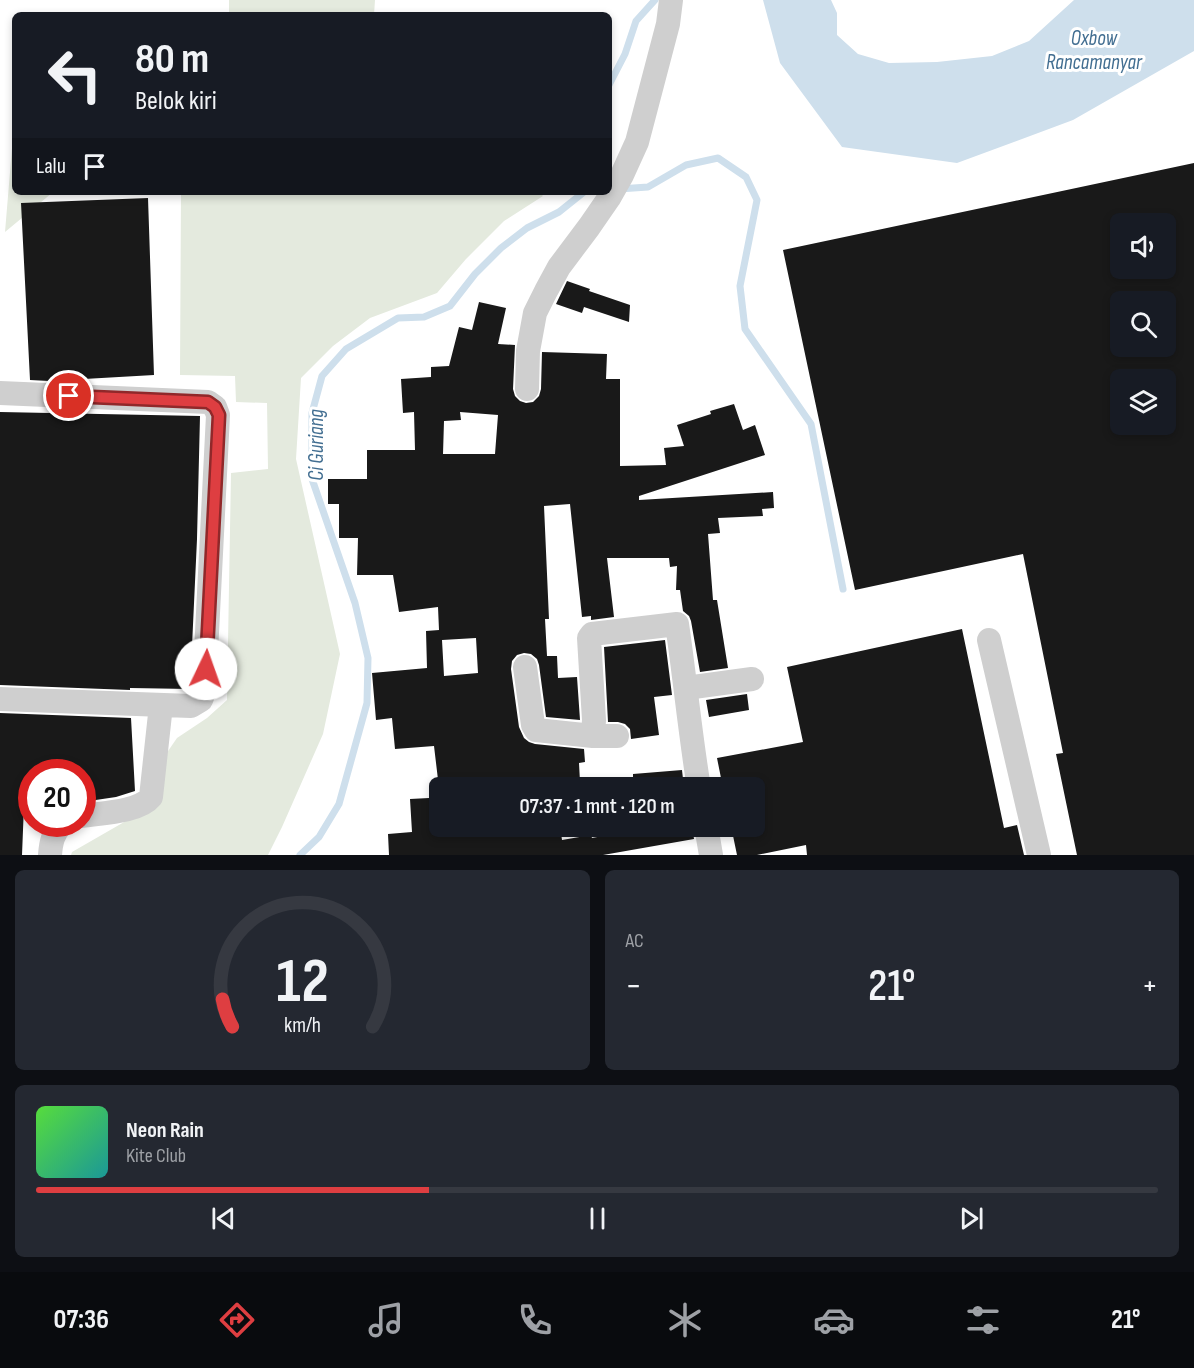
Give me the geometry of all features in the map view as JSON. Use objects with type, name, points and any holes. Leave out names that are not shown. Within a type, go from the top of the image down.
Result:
[{"type":"street","points":[[612,192],[637,142],[668,24],[671,0]]},
{"type":"street","points":[[527,389],[528,351],[536,313],[559,267],[610,195]]},
{"type":"street","points":[[0,393],[208,402],[215,407],[219,415],[204,692],[201,700],[191,706],[0,699]]},
{"type":"street","points":[[593,736],[589,638],[592,634],[677,624],[697,777]]},
{"type":"street","points":[[989,640],[1039,855]]},
{"type":"street","points":[[525,667],[532,725],[536,730],[617,736]]},
{"type":"street","points":[[686,688],[752,679]]},
{"type":"street","points":[[96,814],[131,809],[147,802],[151,797],[161,705]]},
{"type":"street","points":[[50,855],[53,837]]},
{"type":"street","points":[[708,837],[711,855]]},
{"type":"shaded area","points":[[229,0],[375,0],[374,12],[229,12]]},
{"type":"shaded area","points":[[12,148],[12,195],[50,195],[5,232]]},
{"type":"shaded area","points":[[181,195],[543,196],[504,221],[466,259],[437,293],[370,318],[333,346],[301,378],[296,459],[340,654],[323,734],[268,855],[71,855],[72,852],[152,806],[166,754],[177,738],[207,718],[227,700],[231,473],[268,469],[267,403],[236,402],[235,376],[180,375]]},
{"type":"water","name":"Oxbow Rancamanyar","points":[[763,0],[831,0],[837,13],[837,35],[858,54],[889,63],[937,62],[992,56],[1029,41],[1074,0],[1194,0],[1194,51],[1073,120],[957,163],[842,147],[780,63]]},
{"type":"building","points":[[1194,163],[1194,855],[1077,855],[1056,754],[1063,753],[1023,554],[855,590],[783,250]]},
{"type":"building","points":[[148,198],[154,375],[30,380],[21,203]]},
{"type":"building","points":[[567,281],[630,305],[629,322],[584,307],[582,313],[556,304]]},
{"type":"building","points":[[479,302],[506,308],[498,344],[515,345],[513,389],[515,396],[526,403],[533,402],[539,396],[542,352],[607,354],[606,379],[620,379],[620,466],[666,465],[664,448],[684,446],[677,425],[734,404],[743,430],[755,425],[765,455],[639,496],[639,500],[773,492],[774,508],[762,509],[763,516],[718,518],[720,533],[708,534],[713,600],[717,600],[728,668],[700,672],[691,621],[683,611],[680,590],[676,590],[677,566],[670,567],[669,558],[607,558],[614,617],[591,620],[591,616],[582,617],[570,504],[544,506],[549,619],[545,619],[547,656],[557,656],[558,678],[577,677],[580,720],[546,717],[539,665],[537,659],[531,654],[517,655],[512,661],[511,669],[519,727],[524,738],[535,744],[584,749],[585,762],[579,763],[580,777],[438,777],[434,746],[395,749],[392,718],[376,720],[372,673],[427,668],[426,631],[439,630],[438,607],[399,612],[393,575],[357,575],[358,538],[339,538],[339,504],[328,504],[328,479],[367,479],[367,450],[415,450],[414,412],[403,413],[401,379],[431,377],[431,367],[449,366],[459,327],[472,330]],"holes":[[[460,412],[498,415],[495,454],[443,454],[444,421],[461,420]],[[476,638],[478,673],[444,676],[442,640]]]},
{"type":"building","points":[[0,412],[200,416],[190,689],[130,688],[130,690],[0,685]]},
{"type":"building","points":[[962,629],[1004,828],[1017,825],[1024,855],[807,855],[806,845],[757,855],[737,855],[733,837],[765,837],[765,777],[721,777],[717,758],[803,742],[787,667]]},
{"type":"building","points":[[665,640],[672,695],[654,697],[659,735],[631,739],[630,729],[625,724],[608,722],[604,647]]},
{"type":"building","points":[[747,694],[749,710],[709,717],[706,700]]},
{"type":"building","points":[[0,713],[131,718],[135,791],[96,800],[96,759],[18,759],[18,837],[23,837],[22,855],[0,855]]},
{"type":"building","points":[[682,770],[683,777],[633,777],[633,774]]},
{"type":"building","points":[[429,798],[429,837],[562,837],[562,840],[579,837],[694,837],[694,839],[603,855],[389,855],[388,834],[412,832],[410,799]]},
{"type":"waterway","name":"Ci Guriang","points":[[612,79],[625,54],[636,21],[655,0]]},
{"type":"waterway","points":[[619,189],[648,187],[686,165],[718,158],[746,177],[757,200],[740,286],[745,329],[811,424],[843,589]]},
{"type":"waterway","name":"Ci Guriang","points":[[300,855],[319,837],[339,804],[367,703],[368,658],[355,603],[312,479],[312,413],[322,376],[346,349],[398,318],[424,317],[450,306],[475,274],[501,248],[527,228],[559,212],[580,195]]},
{"type":"route","points":[[69,396],[208,402],[215,407],[219,415],[206,669]]}]
